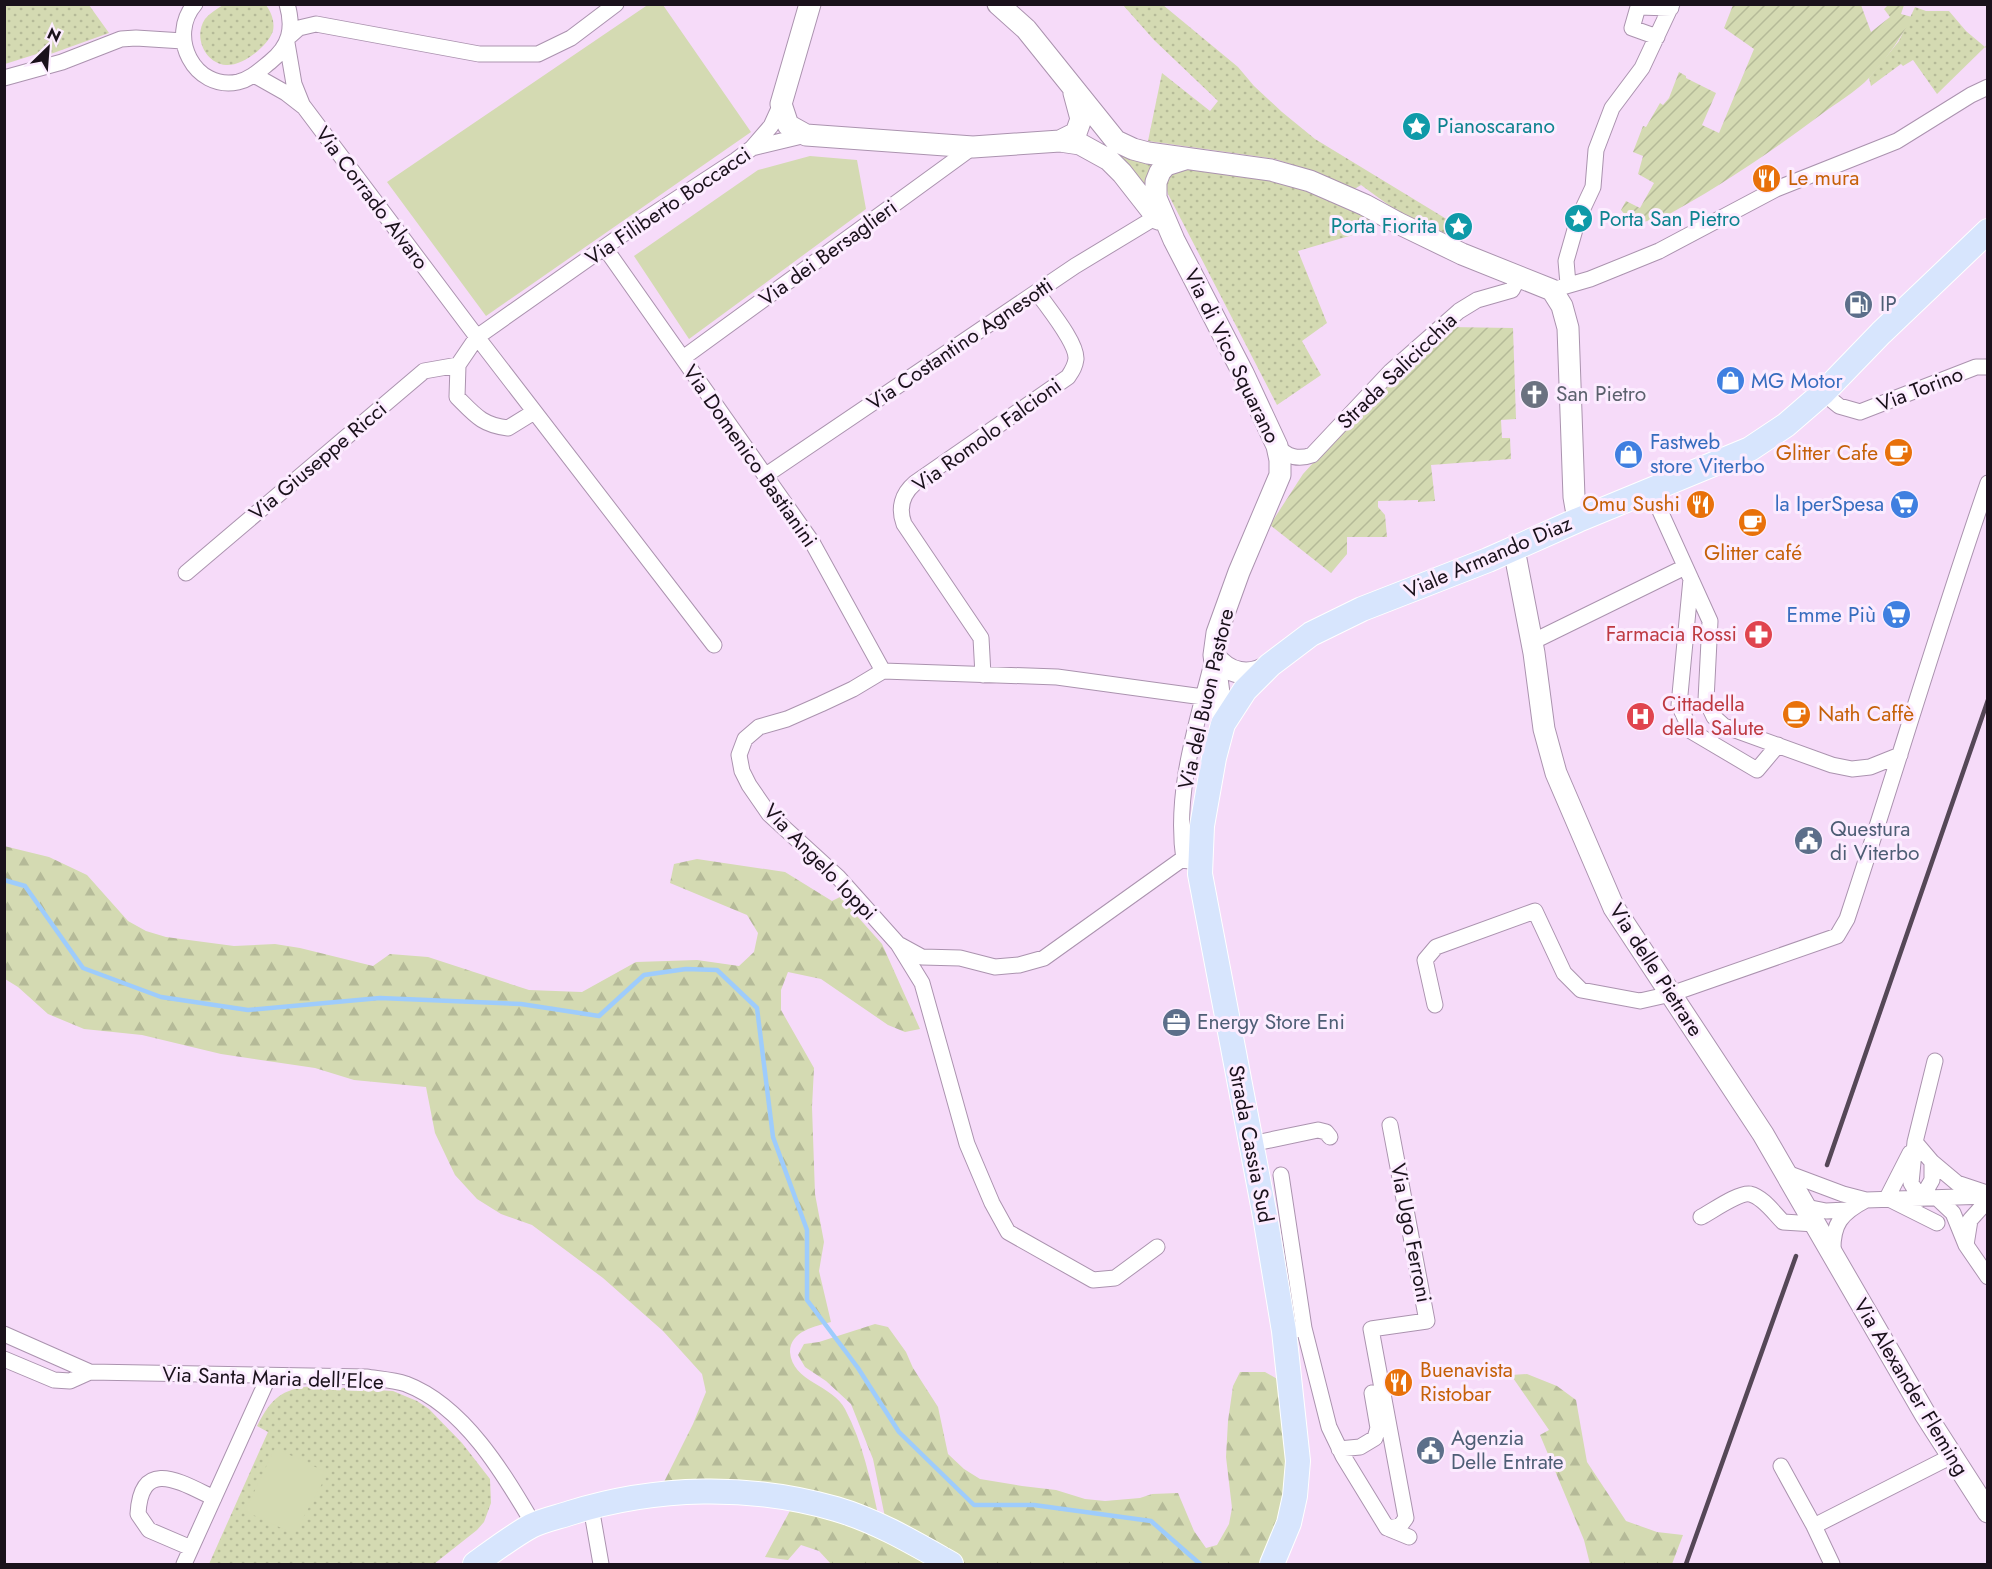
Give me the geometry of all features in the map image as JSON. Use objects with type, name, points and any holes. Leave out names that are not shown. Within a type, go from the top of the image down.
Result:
[{"type":"main road","points":[[806,135],[788,125],[781,104],[810,4]]},
{"type":"main road","points":[[998,4],[1026,29],[1116,141],[1132,149],[1185,159],[1272,170],[1310,181],[1365,205],[1462,254],[1520,277],[1560,287],[1562,306],[1569,328],[1574,486],[1578,520]]},
{"type":"main road","points":[[1060,141],[1076,133],[1081,119],[1073,90]]},
{"type":"main road","name":"Via Filiberto Boccacci","points":[[806,135],[974,147],[1060,141],[1080,144],[1109,160],[1122,173],[1174,240]]},
{"type":"main road","points":[[1174,240],[1156,198],[1156,182],[1166,165],[1185,159]]},
{"type":"main road","name":"Viale Armando Diaz","points":[[1223,723],[1245,690],[1270,665],[1311,634],[1337,620],[1514,549],[1750,449],[1786,425],[1823,393],[1881,333],[1988,231]]},
{"type":"main road","name":"Via di Vico Squarano","points":[[1174,240],[1244,373],[1277,446],[1280,475]]},
{"type":"main road","name":"Via del Buon Pastore","points":[[1214,655],[1217,633],[1280,475]]},
{"type":"main road","name":"Via delle Pietrare","points":[[1514,549],[1532,642],[1544,729],[1556,773],[1614,908],[1786,1173],[1834,1259]]},
{"type":"main road","points":[[1214,655],[1226,668],[1241,674],[1256,672],[1270,665]]},
{"type":"main road","points":[[1214,655],[1223,723]]},
{"type":"main road","name":"Strada Cassia Sud","points":[[1223,723],[1191,861],[1200,874],[1265,1216],[1294,1330],[1298,1461],[1289,1523],[1272,1564]]},
{"type":"main road","name":"Via Alexander Fleming","points":[[1834,1259],[1988,1512]]},
{"type":"main road","points":[[475,1564],[534,1525],[591,1507],[636,1496],[750,1492],[797,1499],[837,1509],[885,1528],[951,1564]]},
{"type":"street","points":[[287,5],[301,17],[316,24],[479,54],[538,54],[571,38],[616,4]]},
{"type":"street","points":[[287,5],[291,20],[289,40],[294,84],[304,107]]},
{"type":"street","points":[[1657,37],[1632,28],[1638,7],[1671,6],[1657,37],[1642,68],[1612,108],[1596,150],[1593,187],[1578,219],[1560,287],[1590,279],[1659,251],[1776,189],[1897,141],[1971,94],[1988,87]]},
{"type":"street","points":[[192,7],[183,25],[183,41],[187,56],[196,69],[209,78],[224,82],[234,82],[254,75],[273,60],[299,28],[316,24]]},
{"type":"street","points":[[4,78],[62,62],[121,39],[183,41]]},
{"type":"street","name":"Via Corrado Alvaro","points":[[254,75],[286,93],[304,107],[534,412],[714,645]]},
{"type":"street","points":[[752,148],[771,126],[781,104]]},
{"type":"street","name":"Via Filiberto Boccacci","points":[[477,337],[752,148],[806,135]]},
{"type":"street","name":"Via dei Bersaglieri","points":[[682,358],[974,147]]},
{"type":"street","name":"Via Costantino Agnesotti","points":[[766,476],[1075,266],[1156,217]]},
{"type":"street","name":"Via Domenico Bastianini","points":[[605,248],[812,542],[883,671]]},
{"type":"street","name":"Strada Salicicchia","points":[[1277,446],[1287,455],[1294,457],[1312,455],[1391,371],[1459,311],[1477,300],[1512,290],[1520,277]]},
{"type":"street","name":"Via Romolo Falcioni","points":[[983,675],[981,639],[904,524],[902,502],[905,494],[915,483],[1068,377],[1073,369],[1076,356],[1073,345],[1037,292]]},
{"type":"street","points":[[477,337],[458,365],[458,397],[475,415],[491,426],[508,428],[534,412]]},
{"type":"street","name":"Via Giuseppe Ricci","points":[[186,573],[424,371],[458,365]]},
{"type":"street","name":"Via Torino","points":[[1823,393],[1839,406],[1860,412],[1976,367],[1988,367]]},
{"type":"street","points":[[1435,1005],[1425,960],[1436,947],[1535,911],[1564,973],[1581,990],[1640,1001],[1671,994],[1837,936],[1847,919],[1952,587],[1988,483]]},
{"type":"street","points":[[1651,491],[1710,621],[1706,700],[1714,717],[1724,726],[1832,765],[1852,769],[1870,767],[1900,755]]},
{"type":"street","points":[[1532,642],[1688,572]]},
{"type":"street","points":[[1688,572],[1679,705],[1691,731],[1757,770],[1778,746]]},
{"type":"street","name":"Via del Buon Pastore","points":[[1191,861],[1182,802],[1191,749],[1214,655]]},
{"type":"street","points":[[883,671],[1057,677],[1203,697]]},
{"type":"street","name":"Via Angelo Ioppi","points":[[883,671],[821,704],[759,728],[745,739],[739,755],[748,785],[769,814],[838,877],[898,944],[922,983],[967,1144],[992,1203],[1008,1232],[1093,1280],[1115,1278],[1157,1247]]},
{"type":"street","points":[[898,944],[922,957],[960,958],[995,967],[1019,965],[1044,958],[1181,860],[1191,861]]},
{"type":"street","points":[[1921,1199],[1911,1183],[1915,1142],[1935,1061]]},
{"type":"street","name":"Via Ugo Ferroni","points":[[1387,1528],[1400,1526],[1406,1518],[1371,1329],[1427,1321],[1390,1125]]},
{"type":"street","points":[[1251,1144],[1318,1130],[1326,1132],[1330,1137]]},
{"type":"street","points":[[1915,1142],[1932,1162],[1957,1183],[1988,1195]]},
{"type":"street","points":[[1887,1198],[1915,1142]]},
{"type":"street","points":[[1921,1199],[1932,1180],[1932,1162]]},
{"type":"street","points":[[1786,1173],[1866,1200],[1988,1195]]},
{"type":"street","points":[[1281,1175],[1294,1330],[1339,1449],[1387,1528],[1409,1537]]},
{"type":"street","points":[[1701,1217],[1742,1195],[1751,1194],[1764,1202],[1783,1222],[1826,1211],[1847,1210],[1866,1200]]},
{"type":"street","points":[[1811,1216],[1827,1197],[1843,1194]]},
{"type":"street","points":[[1887,1198],[1937,1223],[1965,1245]]},
{"type":"street","points":[[1937,1198],[1937,1223]]},
{"type":"street","points":[[1937,1198],[1953,1213],[1965,1245],[1988,1277]]},
{"type":"street","points":[[1965,1245],[1970,1220],[1988,1200]]},
{"type":"street","points":[[1834,1259],[1833,1235],[1847,1210]]},
{"type":"street","name":"Via Santa Maria dell'Elce","points":[[4,1334],[90,1372],[366,1377],[405,1384],[438,1400],[468,1429],[510,1485],[534,1525]]},
{"type":"street","name":"Via Santa Maria dell'Elce","points":[[4,1359],[54,1380],[70,1381],[90,1372]]},
{"type":"street","points":[[1339,1449],[1360,1446],[1375,1438],[1378,1428],[1367,1361]]},
{"type":"street","points":[[184,1564],[269,1376]]},
{"type":"street","points":[[1814,1526],[1952,1456]]},
{"type":"street","points":[[1781,1466],[1832,1564]]},
{"type":"street","points":[[191,1548],[149,1530],[138,1514],[138,1501],[147,1483],[155,1479],[171,1478],[214,1498]]},
{"type":"street","points":[[591,1507],[601,1564]]},
{"type":"green space","points":[[5,4],[89,5],[109,33],[45,56],[43,52],[5,64]]},
{"type":"green space","points":[[649,4],[663,5],[751,132],[486,316],[387,182]]},
{"type":"green space","points":[[223,5],[266,5],[273,20],[273,31],[260,49],[247,59],[226,65],[212,60],[203,48],[200,34],[205,19]]},
{"type":"green space","points":[[1123,5],[1163,5],[1238,67],[1254,86],[1315,139],[1458,226],[1450,236],[1394,209],[1361,185],[1353,190],[1318,173],[1275,159],[1148,141],[1162,73],[1210,111],[1218,101],[1154,40]]},
{"type":"green space","points":[[1733,5],[1861,5],[1871,32],[1890,17],[1884,9],[1887,6],[1885,5],[1904,5],[1901,14],[1912,17],[1882,63],[1852,93],[1721,184],[1658,220],[1657,218],[1634,225],[1621,210],[1626,201],[1640,208],[1654,183],[1638,174],[1643,156],[1633,152],[1643,126],[1646,127],[1660,103],[1663,105],[1669,98],[1679,72],[1716,93],[1702,125],[1719,133],[1754,49],[1724,28]]},
{"type":"green space","points":[[1915,7],[1926,11],[1949,11],[1966,31],[1985,47],[1937,94],[1913,60],[1903,66],[1901,64],[1871,86],[1869,78],[1899,41]]},
{"type":"green space","points":[[1114,149],[1163,160],[1146,196]]},
{"type":"green space","points":[[810,156],[857,160],[866,209],[689,339],[634,256],[758,170]]},
{"type":"green space","points":[[1184,165],[1270,177],[1373,216],[1363,232],[1298,251],[1327,323],[1302,341],[1321,375],[1277,405],[1168,194],[1166,176]]},
{"type":"green space","points":[[1449,327],[1513,328],[1516,419],[1501,420],[1502,438],[1510,438],[1511,459],[1431,465],[1435,501],[1378,501],[1378,507],[1385,515],[1387,537],[1347,537],[1347,554],[1331,573],[1270,525],[1303,474],[1394,374]]},
{"type":"green space","points":[[4,846],[49,857],[87,875],[128,921],[146,931],[166,937],[234,946],[275,944],[373,966],[390,954],[428,957],[529,990],[582,992],[636,962],[697,960],[739,966],[754,952],[758,933],[747,915],[670,883],[674,864],[697,859],[785,872],[832,901],[840,897],[882,944],[920,1029],[905,1032],[888,1025],[821,979],[788,972],[781,990],[781,1010],[814,1068],[812,1107],[815,1194],[824,1242],[819,1271],[831,1322],[799,1334],[791,1345],[790,1352],[792,1362],[798,1370],[832,1394],[845,1409],[862,1449],[879,1519],[750,1486],[664,1482],[706,1392],[702,1374],[663,1331],[603,1278],[532,1225],[501,1214],[477,1199],[455,1175],[435,1133],[426,1087],[354,1080],[315,1068],[221,1054],[142,1035],[84,1029],[48,1014],[18,987],[5,979]]},
{"type":"green space","points":[[875,1324],[888,1327],[906,1352],[913,1368],[938,1407],[948,1454],[964,1469],[980,1479],[1056,1490],[1085,1499],[1105,1501],[1140,1498],[1152,1494],[1178,1493],[1194,1531],[1206,1548],[1217,1545],[1229,1524],[1232,1508],[1226,1457],[1233,1386],[1240,1372],[1265,1372],[1279,1380],[1286,1451],[1285,1487],[1276,1527],[1260,1564],[964,1564],[886,1522],[873,1459],[851,1404],[826,1381],[805,1367],[798,1355],[804,1344],[819,1342]]},
{"type":"green space","points":[[1527,1374],[1557,1386],[1576,1400],[1587,1462],[1626,1521],[1657,1532],[1683,1535],[1672,1564],[1590,1564],[1584,1540],[1540,1435],[1549,1430],[1511,1375]]},
{"type":"green space","points":[[301,1387],[393,1391],[429,1409],[462,1443],[490,1479],[491,1503],[484,1522],[434,1564],[209,1564],[268,1432],[257,1426],[262,1417],[278,1397]]},
{"type":"green space","points":[[275,1448],[328,1473],[294,1534],[245,1511]]},
{"type":"green space","points":[[792,1507],[881,1535],[933,1564],[831,1564],[819,1551],[801,1545],[788,1560],[765,1557]]},
{"type":"waterway","points":[[4,880],[25,886],[83,968],[161,997],[248,1010],[380,998],[521,1004],[599,1016],[644,975],[686,969],[717,970],[757,1008],[773,1137],[807,1230],[807,1300],[858,1368],[899,1432],[974,1505],[1034,1505],[1151,1521],[1200,1564]]},
{"type":"railway","points":[[1827,1165],[1988,700]]},
{"type":"railway","points":[[1686,1564],[1796,1256]]},
{"type":"place","name":"Pianoscarano","points":[[1416,126]]},
{"type":"place","name":"Le mura","points":[[1767,178]]},
{"type":"place","name":"Porta San Pietro","points":[[1578,219]]},
{"type":"place","name":"Porta Fiorita","points":[[1458,226]]},
{"type":"place","name":"IP","points":[[1859,304]]},
{"type":"place","name":"MG Motor","points":[[1730,381]]},
{"type":"place","name":"San Pietro","points":[[1535,394]]},
{"type":"place","name":"Glitter Cafe","points":[[1899,453]]},
{"type":"place","name":"Fastweb store Viterbo","points":[[1629,454]]},
{"type":"place","name":"Omu Sushi","points":[[1701,504]]},
{"type":"place","name":"la IperSpesa","points":[[1905,504]]},
{"type":"place","name":"Glitter café","points":[[1753,522]]},
{"type":"place","name":"Emme Più","points":[[1897,615]]},
{"type":"place","name":"Farmacia Rossi","points":[[1758,634]]},
{"type":"place","name":"Nath Caffè","points":[[1797,714]]},
{"type":"place","name":"Cittadella della Salute","points":[[1641,716]]},
{"type":"place","name":"Questura di Viterbo","points":[[1809,841]]},
{"type":"place","name":"Energy Store Eni","points":[[1176,1022]]},
{"type":"place","name":"Buenavista Ristobar","points":[[1399,1382]]},
{"type":"place","name":"Agenzia Delle Entrate","points":[[1430,1450]]}]
